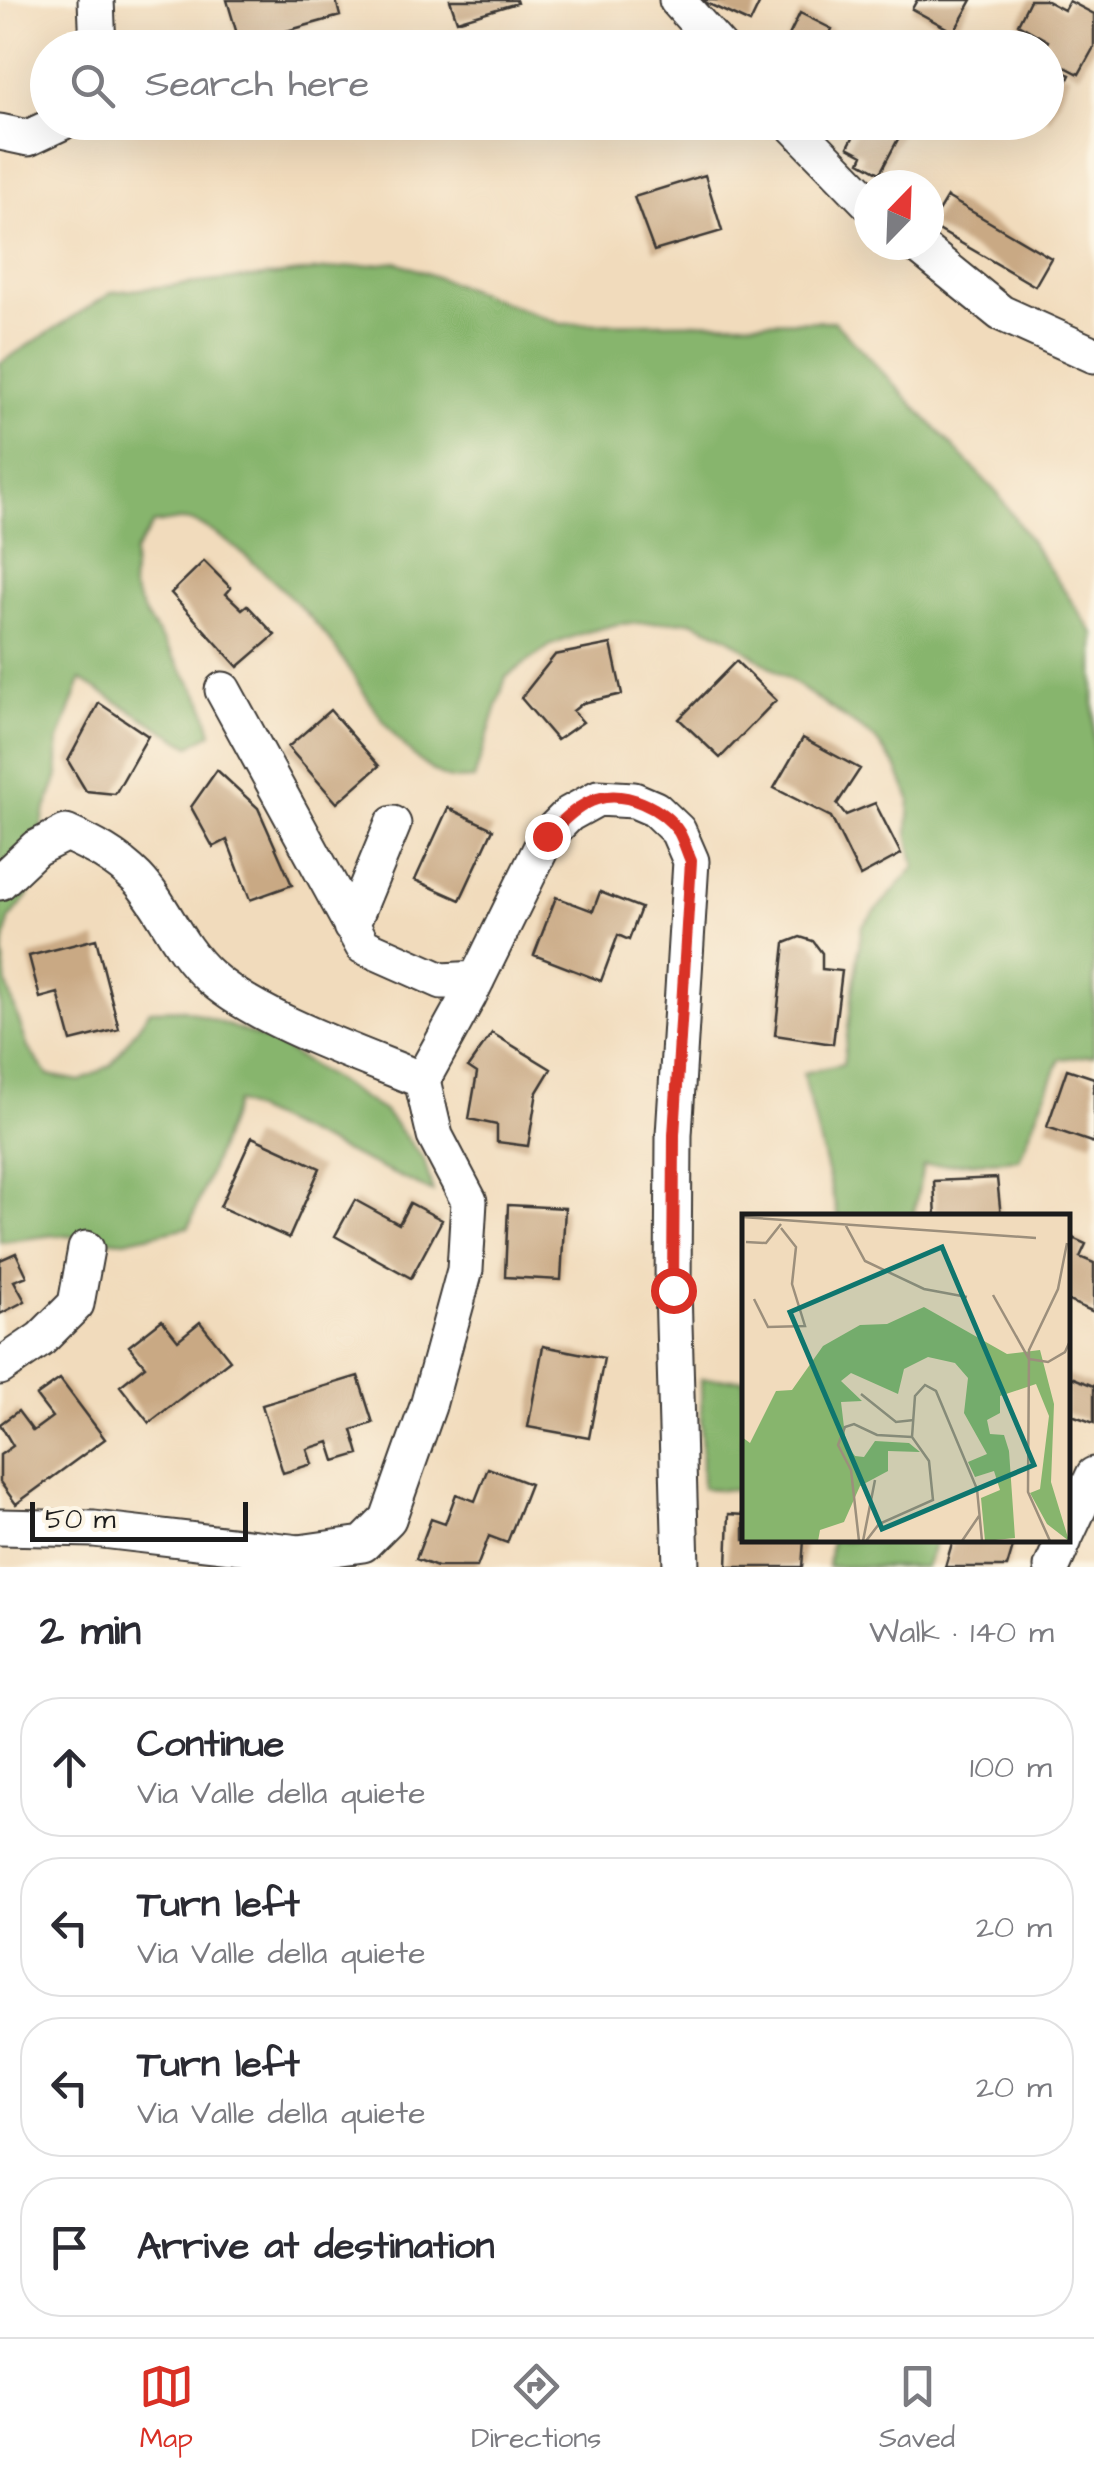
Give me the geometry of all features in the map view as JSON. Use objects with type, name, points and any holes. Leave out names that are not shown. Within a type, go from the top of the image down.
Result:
[{"type":"street","points":[[96,0],[97,30]]},
{"type":"street","points":[[677,0],[704,30]]},
{"type":"street","points":[[0,132],[30,137]]},
{"type":"street","points":[[808,140],[854,188]]},
{"type":"street","points":[[935,260],[1000,314],[1094,355]]},
{"type":"street","points":[[223,690],[363,946],[442,981],[477,978]]},
{"type":"street","points":[[0,1527],[94,1530],[299,1553],[363,1544],[388,1519],[428,1406],[465,1270],[469,1201],[435,1136],[422,1080],[547,836],[570,814],[598,798],[634,800],[655,810],[678,831],[691,861],[674,1135],[673,1290],[682,1497],[681,1567]]},
{"type":"street","points":[[351,926],[393,824]]},
{"type":"street","points":[[0,882],[36,848],[66,834],[102,849],[139,880],[180,945],[211,978],[259,1008],[333,1044],[422,1080]]},
{"type":"street","points":[[0,1367],[42,1339],[76,1304],[86,1249]]},
{"type":"street","points":[[1069,1530],[1094,1474]]},
{"type":"street","points":[[1052,1567],[1064,1542]]},
{"type":"green space","points":[[397,262],[561,324],[834,321],[998,494],[1094,634],[1094,1055],[1060,1059],[1019,1159],[923,1166],[914,1214],[837,1214],[803,1073],[843,1064],[862,926],[915,867],[908,834],[910,799],[896,766],[874,738],[726,636],[691,621],[618,624],[551,645],[506,677],[474,779],[447,778],[426,766],[394,735],[331,642],[284,591],[219,536],[180,520],[153,524],[134,553],[132,588],[147,618],[203,701],[212,733],[190,746],[81,680],[58,743],[58,776],[44,814],[29,895],[9,920],[3,952],[7,985],[28,1048],[48,1075],[80,1081],[111,1065],[150,1010],[184,1009],[275,1043],[385,1112],[424,1160],[433,1192],[236,1102],[189,1227],[125,1241],[54,1235],[0,1242],[0,363],[113,292]]},
{"type":"green space","points":[[701,1379],[742,1379],[742,1491],[702,1488]]},
{"type":"green space","points":[[831,1542],[935,1542],[926,1567],[828,1567]]},
{"type":"building","points":[[227,0],[336,0],[340,16],[290,30],[236,30]]},
{"type":"building","points":[[450,0],[516,0],[517,3],[457,21]]},
{"type":"building","points":[[700,0],[761,0],[750,23]]},
{"type":"building","points":[[917,0],[972,0],[955,30],[912,9]]},
{"type":"building","points":[[1030,0],[1045,0],[1064,10],[1069,1],[1094,14],[1094,47],[1079,74],[1064,66],[1064,30],[1029,30],[1018,24]]},
{"type":"building","points":[[800,13],[832,29],[832,30],[792,30]]},
{"type":"building","points":[[852,140],[897,140],[882,170],[860,162],[863,155],[848,147]]},
{"type":"building","points":[[705,175],[722,231],[654,251],[634,197]]},
{"type":"building","points":[[947,197],[1051,258],[1035,286],[944,233]]},
{"type":"building","points":[[204,561],[231,588],[226,594],[242,609],[247,605],[275,635],[238,667],[171,593]]},
{"type":"building","points":[[611,644],[622,694],[583,703],[573,711],[583,722],[557,740],[521,698],[555,655]]},
{"type":"building","points":[[736,661],[776,700],[720,758],[679,719]]},
{"type":"building","points":[[99,703],[148,736],[115,794],[86,791],[68,761]]},
{"type":"building","points":[[330,710],[379,766],[337,803],[288,747]]},
{"type":"building","points":[[803,738],[860,769],[837,804],[846,815],[875,803],[901,854],[860,876],[831,817],[774,788]]},
{"type":"building","points":[[217,770],[258,808],[292,885],[250,900],[227,840],[213,847],[191,807]]},
{"type":"building","points":[[448,808],[493,829],[460,900],[415,880]]},
{"type":"building","points":[[600,892],[641,908],[629,940],[618,935],[601,981],[534,955],[556,897],[593,911]]},
{"type":"building","points":[[800,937],[813,941],[822,953],[822,969],[842,971],[833,1044],[775,1035],[785,943]]},
{"type":"building","points":[[96,939],[119,1029],[71,1041],[58,993],[40,998],[29,956]]},
{"type":"building","points":[[492,1033],[551,1069],[537,1092],[528,1146],[497,1142],[497,1125],[469,1119],[477,1073],[468,1067]]},
{"type":"building","points":[[1067,1069],[1094,1078],[1094,1143],[1047,1127]]},
{"type":"building","points":[[252,1137],[320,1168],[289,1238],[220,1207]]},
{"type":"building","points":[[997,1178],[1001,1214],[936,1214],[934,1181]]},
{"type":"building","points":[[355,1200],[399,1224],[410,1203],[442,1220],[411,1278],[335,1236]]},
{"type":"building","points":[[508,1205],[565,1208],[561,1280],[505,1277]]},
{"type":"building","points":[[1069,1236],[1086,1244],[1080,1257],[1094,1263],[1094,1312],[1069,1301]]},
{"type":"building","points":[[16,1253],[27,1276],[14,1281],[25,1301],[0,1314],[0,1260]]},
{"type":"building","points":[[162,1320],[178,1340],[200,1322],[230,1360],[149,1423],[120,1386],[145,1366],[129,1346]]},
{"type":"building","points":[[543,1346],[604,1358],[589,1438],[528,1427]]},
{"type":"building","points":[[358,1376],[373,1423],[352,1430],[359,1454],[335,1461],[329,1442],[307,1449],[312,1464],[283,1473],[262,1405]]},
{"type":"building","points":[[1069,1376],[1094,1386],[1094,1423],[1069,1414]]},
{"type":"building","points":[[60,1379],[105,1439],[16,1504],[0,1482],[0,1455],[13,1446],[0,1424],[18,1411],[33,1431],[52,1417],[36,1396]]},
{"type":"building","points":[[488,1468],[530,1484],[507,1543],[489,1536],[477,1567],[437,1567],[416,1559],[431,1519],[445,1524],[456,1494],[475,1501]]},
{"type":"building","points":[[729,1514],[742,1515],[742,1542],[804,1542],[802,1567],[727,1567]]},
{"type":"building","points":[[952,1542],[1014,1542],[1007,1567],[945,1567]]},
{"type":"route","points":[[547,836],[570,814],[598,798],[634,800],[655,810],[678,831],[691,861],[674,1135],[673,1290]]}]
